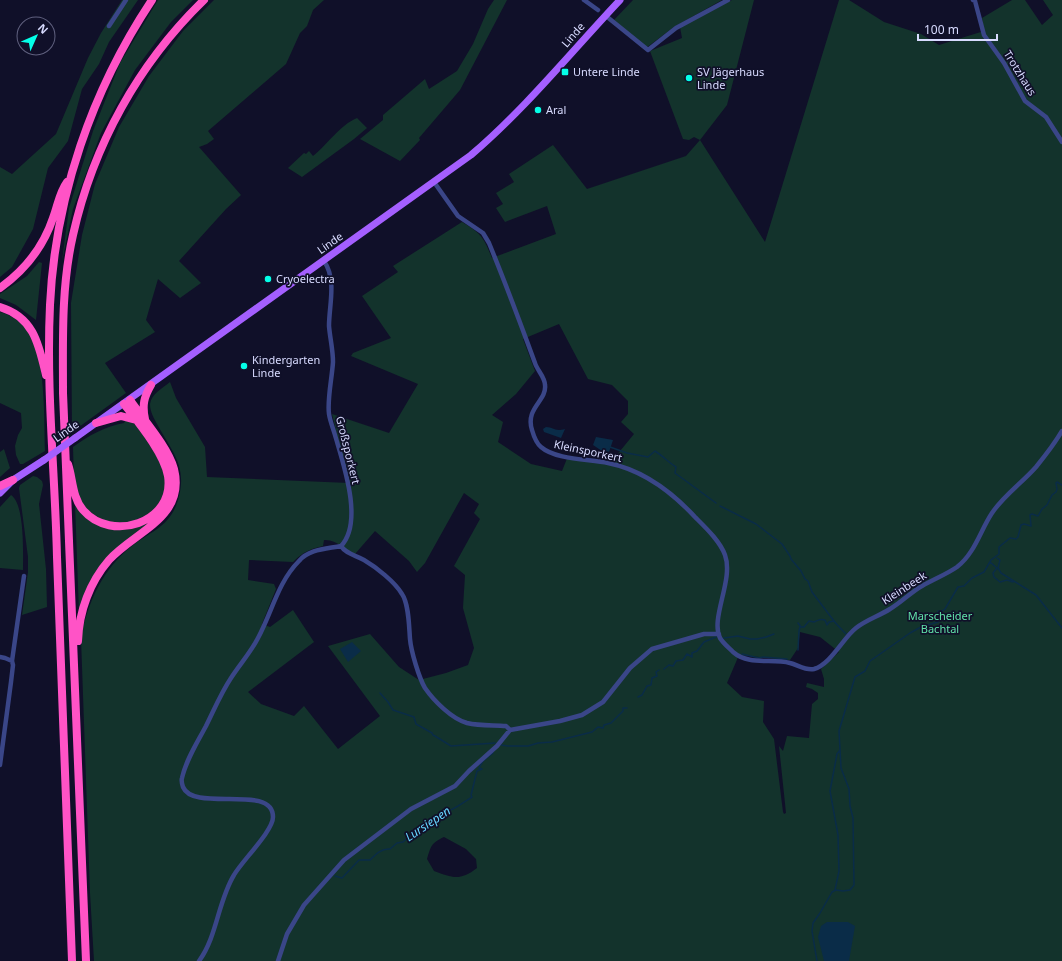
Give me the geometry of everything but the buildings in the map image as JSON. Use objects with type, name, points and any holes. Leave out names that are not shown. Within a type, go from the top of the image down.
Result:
[{"type":"highway","points":[[72,961],[61,693],[57,530],[50,389],[49,335],[52,270],[58,232],[70,178],[88,123],[99,96],[123,48],[152,0]]},
{"type":"highway","points":[[86,961],[65,456],[62,333],[65,300],[73,236],[95,162],[109,131],[136,82],[149,63],[179,26],[204,0]]},
{"type":"highway","points":[[0,288],[25,267],[39,247],[50,226],[61,190],[70,178]]},
{"type":"highway","points":[[0,307],[18,316],[28,326],[36,338],[41,350],[50,389]]},
{"type":"highway","points":[[146,421],[143,406],[146,394],[151,385]]},
{"type":"highway","points":[[65,456],[72,475],[77,500],[82,509],[88,515],[103,523],[120,526],[133,524],[148,519],[159,510],[166,498],[168,487],[166,468],[160,454],[136,420],[127,402]]},
{"type":"highway","points":[[74,671],[81,615],[94,581],[118,550],[164,515],[174,494],[175,477],[170,460],[146,421],[127,402]]},
{"type":"highway","points":[[96,423],[121,416],[136,420]]},
{"type":"highway","points":[[0,486],[13,480]]},
{"type":"main road","name":"Linde","points":[[0,493],[13,480],[127,402],[472,155],[505,125],[620,0]]},
{"type":"street","points":[[109,26],[126,0]]},
{"type":"street","points":[[584,0],[598,10]]},
{"type":"street","points":[[606,16],[648,50],[676,28],[728,0]]},
{"type":"street","name":"Trotzhaus","points":[[973,0],[975,1],[982,29],[1025,101],[1046,117],[1062,142]]},
{"type":"street","name":"Kleinsporkert","points":[[434,182],[458,216],[483,233],[489,243],[519,318],[536,368],[546,386],[543,395],[530,417],[531,428],[536,440],[540,446],[552,453],[583,460],[609,463],[632,470],[661,486],[694,516],[717,542],[726,557],[727,575],[718,624],[719,634]]},
{"type":"street","name":"Großsporkert","points":[[324,261],[328,269],[331,282],[330,328],[333,361],[329,414],[347,478],[350,506],[350,528],[346,539],[340,546]]},
{"type":"street","name":"Kleinbeek","points":[[719,634],[724,643],[732,651],[743,658],[761,661],[785,662],[807,669],[814,669],[831,656],[851,632],[861,624],[891,608],[920,587],[955,568],[966,559],[992,514],[1007,495],[1036,467],[1062,431]]},
{"type":"street","points":[[199,961],[206,950],[228,884],[238,868],[266,832],[272,823],[273,818],[272,810],[269,807],[256,801],[200,798],[190,795],[183,788],[181,780],[187,764],[230,678],[259,637],[280,590],[282,582],[305,554],[340,546],[343,550],[364,560],[374,567],[404,596],[412,651],[426,690],[451,715],[466,723],[506,726],[510,730]]},
{"type":"street","points":[[0,765],[24,576]]},
{"type":"street","points":[[278,961],[287,934],[304,905],[344,860],[424,801],[455,786],[497,746],[510,730],[560,721],[582,714],[603,702],[630,668],[652,649],[704,634],[719,634]]},
{"type":"street","points":[[0,657],[12,661]]},
{"type":"green space","points":[[122,0],[138,0],[109,42],[99,64],[82,89],[68,141],[48,168],[33,229],[12,267],[0,277],[0,167],[12,174],[56,134],[88,58],[101,33]]},
{"type":"green space","points":[[158,0],[193,0],[171,22],[135,70],[101,133],[73,209],[62,261],[69,208],[93,131],[120,63]]},
{"type":"green space","points":[[214,0],[324,0],[313,10],[307,26],[300,33],[286,64],[208,131],[214,139],[199,147],[241,195],[226,209],[179,261],[201,283],[180,298],[158,279],[146,320],[155,332],[105,363],[126,393],[72,432],[71,303],[82,235],[95,184],[119,127],[149,76],[183,31]]},
{"type":"green space","points":[[494,0],[507,0],[460,90],[419,138],[420,140],[400,161],[360,139],[383,120],[383,115],[425,79],[429,89],[457,71],[473,44],[488,9]]},
{"type":"green space","points":[[633,0],[722,0],[674,27],[646,48],[614,20]]},
{"type":"green space","name":"SV Jägerhaus Linde","points":[[732,0],[754,0],[727,105],[700,140],[694,137],[689,140],[683,139],[650,51],[682,38],[680,27]]},
{"type":"green space","name":"Marscheider Bachtal","points":[[839,0],[849,0],[884,22],[921,34],[939,45],[984,31],[982,18],[1012,0],[1025,0],[1042,25],[1053,15],[1043,0],[1062,0],[1062,961],[94,961],[90,893],[81,638],[87,612],[105,576],[122,555],[132,546],[159,528],[165,522],[175,509],[178,500],[181,488],[180,468],[173,451],[151,412],[150,404],[153,397],[170,382],[176,398],[205,447],[207,477],[349,483],[332,414],[389,433],[418,384],[351,356],[353,353],[391,338],[362,296],[398,272],[393,266],[462,222],[478,233],[487,245],[492,258],[556,234],[547,206],[505,222],[496,208],[503,204],[496,193],[514,182],[509,174],[553,145],[587,189],[686,156],[700,140],[765,242]],"holes":[[[559,324],[588,379],[612,385],[628,401],[628,414],[621,422],[634,434],[611,462],[568,456],[562,471],[531,464],[498,442],[503,422],[492,415],[516,394],[535,371],[523,339]],[[464,493],[479,504],[474,513],[480,519],[454,566],[465,575],[463,608],[474,648],[468,665],[446,673],[419,680],[399,667],[370,634],[328,646],[380,716],[338,749],[304,706],[294,716],[261,704],[248,692],[314,642],[293,610],[270,627],[262,624],[276,589],[274,584],[248,580],[249,560],[293,562],[307,551],[323,546],[324,540],[333,541],[355,554],[375,531],[409,561],[417,572],[425,563]],[[800,632],[820,637],[839,652],[821,669],[824,679],[824,687],[807,683],[806,687],[818,693],[818,699],[812,704],[809,738],[787,736],[783,751],[779,746],[786,813],[784,814],[774,739],[763,722],[764,701],[742,697],[727,683],[739,655],[790,660],[798,648]],[[444,837],[466,849],[476,859],[477,868],[461,877],[451,877],[434,871],[427,859],[432,845]]]},
{"type":"green space","points":[[357,118],[367,128],[302,177],[288,168],[304,153],[306,154],[309,151],[313,156],[345,125]]},
{"type":"green space","points":[[39,262],[42,263],[36,320],[16,305],[0,298],[0,294],[27,276]]},
{"type":"green space","points":[[0,312],[15,319],[28,330],[34,341],[41,371],[44,406],[45,451],[23,464],[20,464],[16,455],[15,446],[22,428],[21,413],[0,403]]},
{"type":"green space","points":[[126,419],[137,426],[161,463],[166,480],[164,494],[154,511],[132,522],[112,522],[101,520],[82,505],[74,482],[73,447],[97,432],[111,426],[124,423]]},
{"type":"green space","points":[[4,449],[10,468],[0,477],[0,452]]},
{"type":"green space","points":[[169,462],[162,513],[120,546],[79,613],[75,503],[118,529],[160,512]]},
{"type":"green space","points":[[33,476],[42,481],[43,485],[39,504],[46,569],[47,607],[22,615],[28,572],[28,557],[19,488],[20,485]]},
{"type":"green space","points":[[11,495],[16,500],[21,518],[23,570],[0,568],[0,507]]},
{"type":"water","points":[[546,427],[556,430],[565,429],[561,438],[544,432],[543,429]]},
{"type":"water","points":[[596,437],[613,440],[608,455],[593,445]]},
{"type":"water","points":[[352,642],[361,651],[348,662],[340,649]]},
{"type":"water","points":[[827,922],[848,922],[855,926],[849,961],[824,961],[818,937],[821,926]]},
{"type":"waterway","points":[[610,447],[627,453],[648,457],[655,451],[676,467],[675,473],[716,503]]},
{"type":"waterway","points":[[817,961],[812,931],[813,923],[832,892],[836,890],[850,890],[854,885],[853,818],[850,806],[849,789],[841,768],[839,731],[855,677],[865,671],[870,661],[910,633],[942,619],[938,614],[938,611],[945,609],[958,587],[964,586],[972,578],[984,572],[991,560],[999,554],[999,547],[1010,538],[1016,539],[1018,537],[1021,525],[1024,524],[1031,526],[1030,515],[1032,514],[1038,516],[1042,509],[1047,505],[1052,495],[1056,492],[1056,483],[1057,482],[1062,485]]},
{"type":"waterway","points":[[720,506],[756,524],[782,544],[805,579],[808,581],[812,592],[834,621]]},
{"type":"waterway","points":[[997,558],[1000,560],[998,568],[1001,573],[1036,595],[1062,628]]},
{"type":"waterway","points":[[990,562],[997,568],[993,573],[994,577],[1000,582],[1007,580],[1013,582]]},
{"type":"waterway","name":"Lursiepen","points":[[798,623],[801,627],[804,627],[809,621],[814,622],[825,620],[827,625],[829,622],[834,621],[846,634]]},
{"type":"waterway","points":[[798,650],[800,627]]},
{"type":"waterway","name":"Lursiepen","points":[[724,638],[738,636],[757,639],[774,634]]},
{"type":"waterway","name":"Lursiepen","points":[[664,669],[669,665],[673,666],[676,661],[683,660],[687,654],[692,657],[692,653],[697,651],[704,642],[716,637]]},
{"type":"waterway","points":[[742,654],[759,658],[787,659]]},
{"type":"waterway","name":"Lursiepen","points":[[638,697],[642,695],[647,686],[651,685],[652,678],[657,676],[656,672],[659,670]]},
{"type":"waterway","points":[[380,693],[393,710],[414,717],[416,724],[451,746],[495,743]]},
{"type":"waterway","name":"Lursiepen","points":[[501,745],[528,746],[538,743],[552,742],[592,732],[598,727],[603,728],[604,725],[611,723],[623,711],[623,708],[627,708]]},
{"type":"waterway","points":[[835,890],[839,871],[838,835],[830,791],[837,754],[840,750]]},
{"type":"waterway","name":"Lursiepen","points":[[335,876],[342,878],[359,860],[370,860],[382,850],[390,849],[397,843],[403,842],[421,826],[429,823],[441,813],[445,813],[453,809],[472,797],[471,795],[477,771],[482,769],[479,768],[483,761],[493,753]]},
{"type":"place","name":"Untere Linde","points":[[565,72]]},
{"type":"place","name":"SV Jägerhaus Linde","points":[[689,78]]},
{"type":"place","name":"Aral","points":[[538,110]]},
{"type":"place","name":"Cryoelectra","points":[[268,279]]},
{"type":"place","name":"Kindergarten Linde","points":[[244,366]]}]
